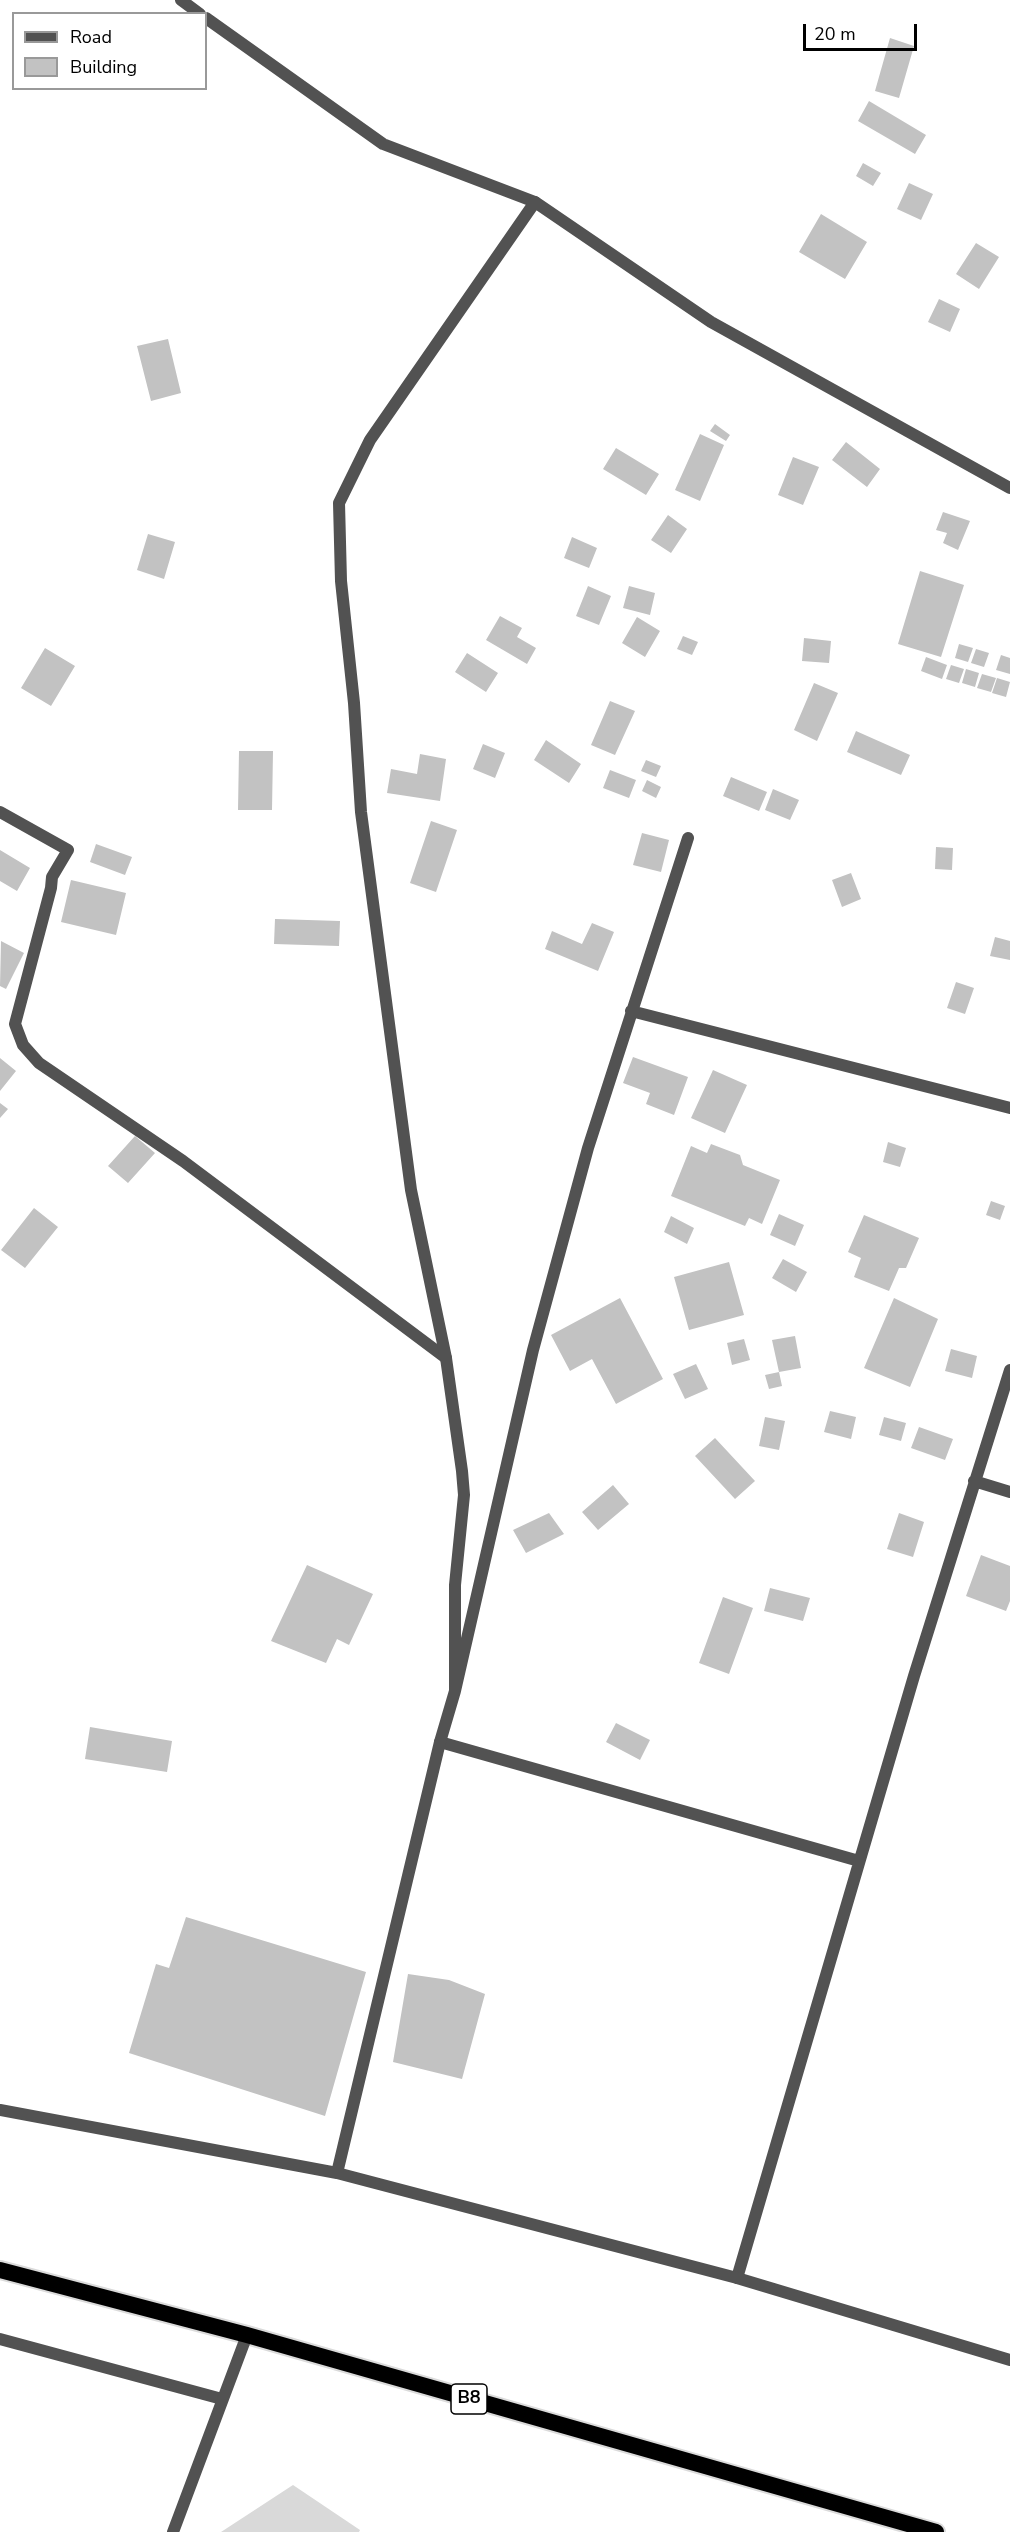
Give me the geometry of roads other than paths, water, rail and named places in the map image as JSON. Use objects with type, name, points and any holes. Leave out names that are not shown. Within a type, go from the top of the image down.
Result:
[{"type":"highway","name":"B8","points":[[0,2270],[247,2335],[936,2532]]},
{"type":"street","points":[[181,0],[197,12]]},
{"type":"street","points":[[207,19],[383,144],[535,202],[711,322],[1010,488]]},
{"type":"street","points":[[455,1691],[455,1585],[464,1495],[446,1358],[411,1190],[361,812],[354,703],[341,581],[339,503],[370,440],[535,202]]},
{"type":"street","points":[[0,812],[68,850],[52,878],[15,1024],[23,1045],[39,1064],[183,1161],[446,1358]]},
{"type":"street","points":[[338,2173],[440,1742],[455,1691],[533,1350],[588,1148],[688,838]]},
{"type":"street","points":[[632,1011],[1010,1108]]},
{"type":"street","points":[[737,2278],[859,1861],[1010,1370]]},
{"type":"street","points":[[974,1481],[1010,1492]]},
{"type":"street","points":[[440,1742],[859,1861]]},
{"type":"street","points":[[0,2110],[338,2173],[737,2278],[1010,2360]]},
{"type":"street","points":[[173,2532],[247,2335]]},
{"type":"street","points":[[0,2339],[222,2399]]}]
